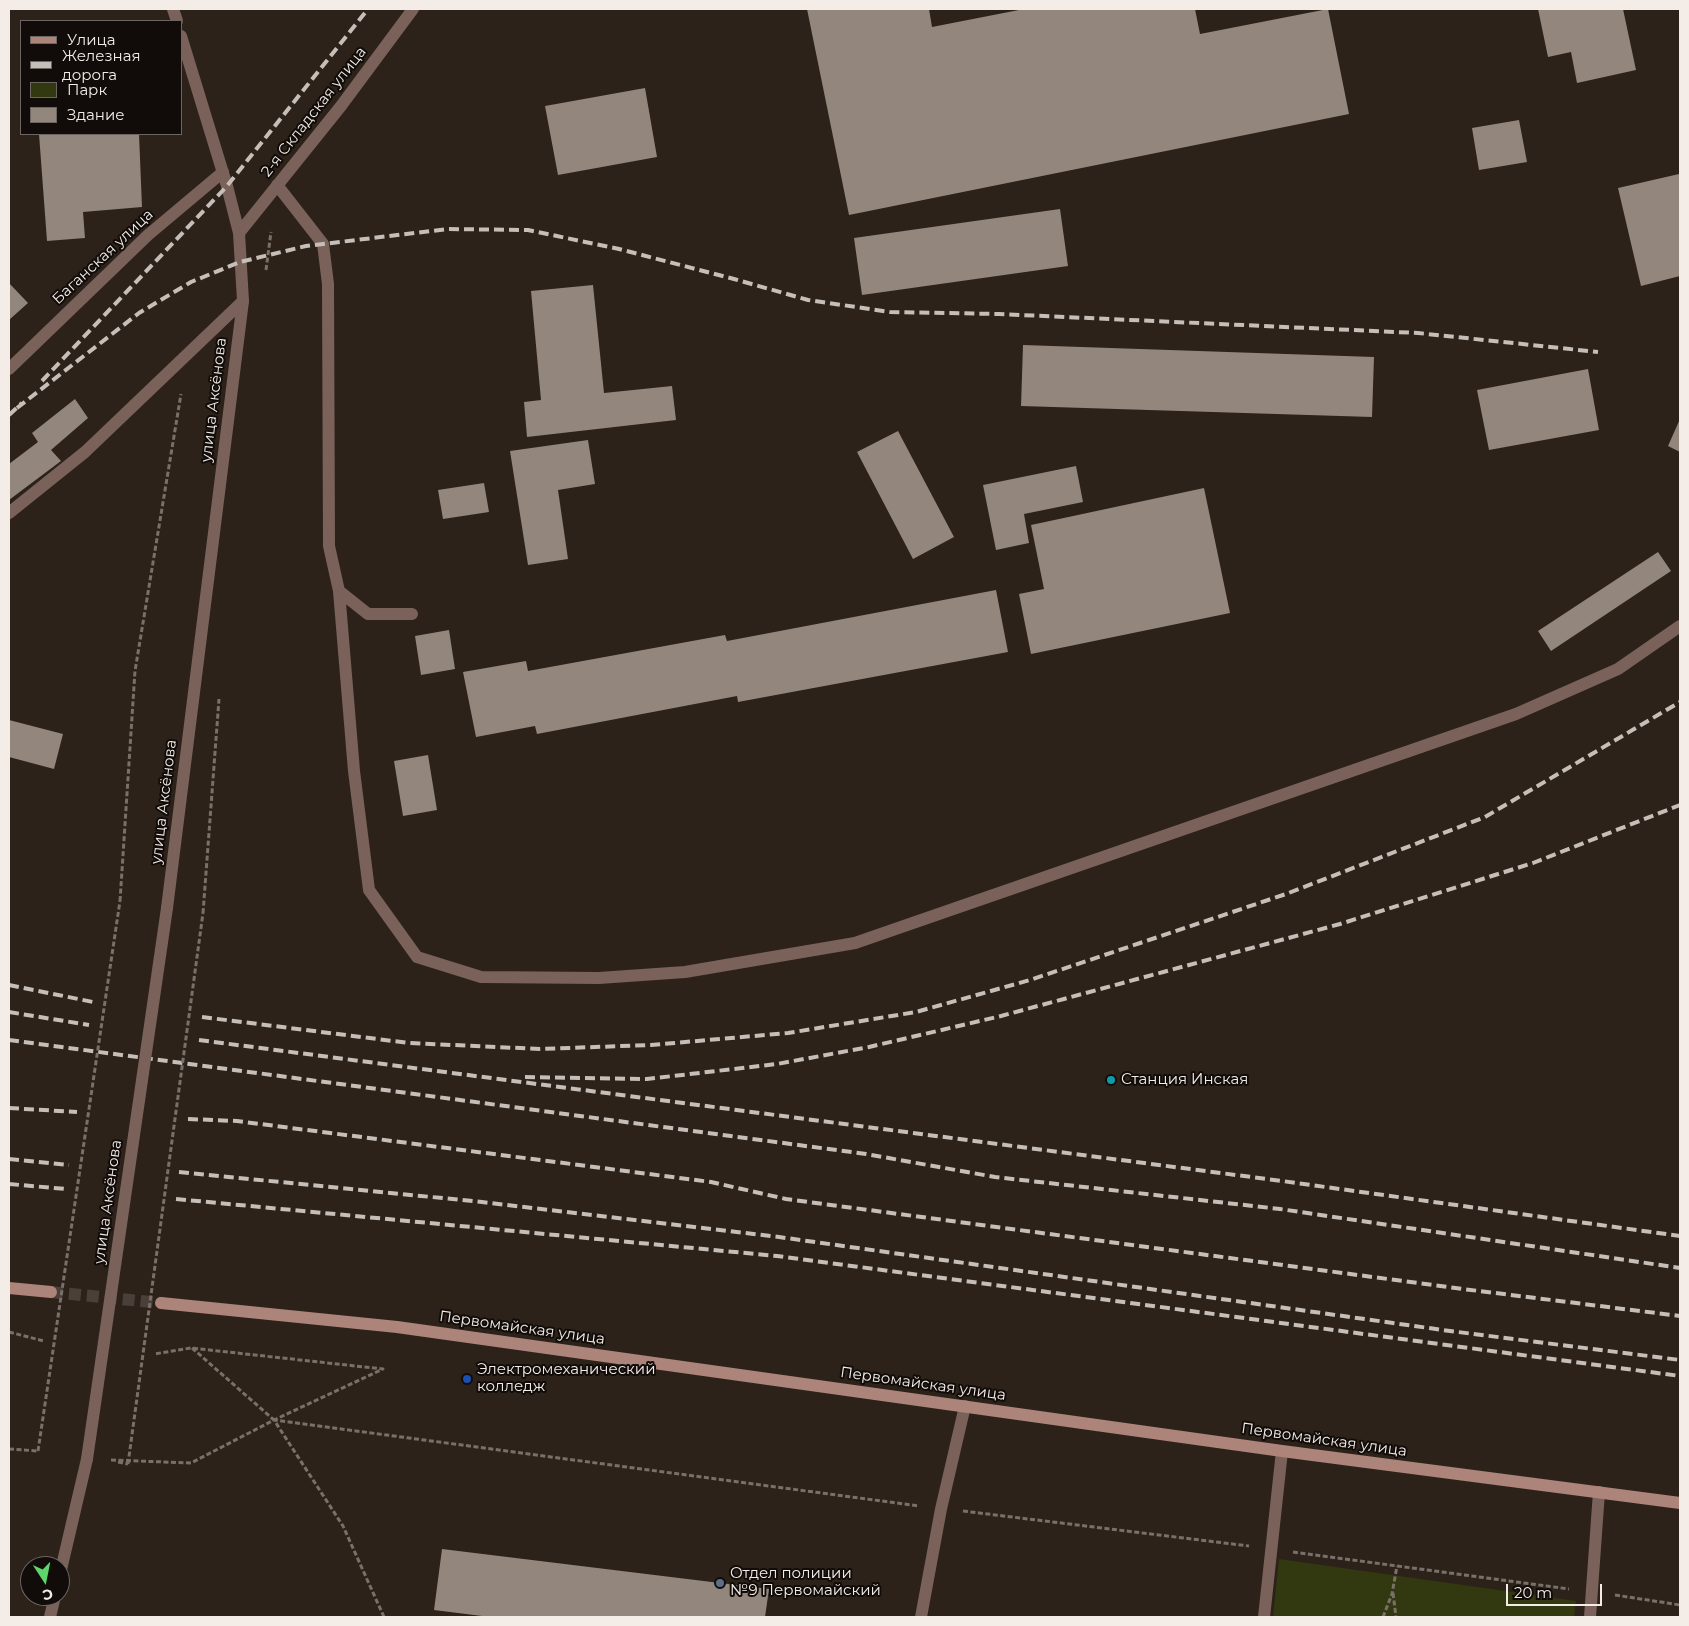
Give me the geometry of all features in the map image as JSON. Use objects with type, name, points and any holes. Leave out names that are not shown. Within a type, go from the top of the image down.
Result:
[{"type":"main road","points":[[9,1288],[51,1292]]},
{"type":"main road","name":"Первомайская улица","points":[[161,1303],[397,1326],[1282,1450],[1680,1503]]},
{"type":"street","name":"2-я Складская улица","points":[[238,233],[341,106],[413,9]]},
{"type":"street","name":"улица Аксёнова","points":[[64,1556],[87,1459],[167,908],[243,301],[238,233],[223,172],[182,39]]},
{"type":"street","name":"Баганская улица","points":[[9,369],[148,235],[223,172]]},
{"type":"street","points":[[277,185],[323,244],[328,284],[329,546],[339,591],[354,771],[369,890],[417,956],[481,977],[599,978],[685,972],[855,943],[1516,714],[1618,669],[1680,626]]},
{"type":"street","points":[[9,513],[85,452],[243,301]]},
{"type":"street","points":[[339,591],[368,614],[412,614]]},
{"type":"street","points":[[921,1617],[941,1508],[965,1406]]},
{"type":"street","points":[[1264,1617],[1282,1450]]},
{"type":"street","points":[[1590,1617],[1599,1492]]},
{"type":"path","points":[[9,1449],[38,1451],[120,901],[135,671],[181,392]]},
{"type":"path","points":[[154,1354],[191,1348],[383,1369],[274,1420],[191,1463],[110,1460],[128,1464],[203,913]]},
{"type":"path","points":[[9,1332],[44,1341]]},
{"type":"path","points":[[191,1348],[274,1420],[342,1526],[384,1617]]},
{"type":"path","points":[[274,1420],[941,1508],[1271,1549],[1680,1605]]},
{"type":"path","points":[[1383,1617],[1393,1589],[1397,1566]]},
{"type":"path","points":[[1393,1589],[1396,1617]]},
{"type":"green space","points":[[1279,1559],[1576,1601],[1574,1617],[1273,1617]]},
{"type":"building","points":[[807,9],[929,9],[932,27],[1024,9],[1195,9],[1200,34],[1328,9],[1349,114],[849,215]]},
{"type":"building","points":[[1538,9],[1623,9],[1636,70],[1577,83],[1571,52],[1548,57]]},
{"type":"building","points":[[645,88],[657,157],[558,175],[545,106]]},
{"type":"building","points":[[1519,120],[1527,162],[1479,170],[1472,128]]},
{"type":"building","points":[[39,135],[139,135],[142,207],[83,212],[85,238],[47,241]]},
{"type":"building","points":[[1679,174],[1680,276],[1641,286],[1618,188]]},
{"type":"building","points":[[1060,209],[1068,266],[862,295],[854,238]]},
{"type":"building","points":[[9,283],[28,303],[9,320]]},
{"type":"building","points":[[593,285],[604,393],[672,386],[676,420],[527,437],[524,402],[541,400],[531,291]]},
{"type":"building","points":[[1023,345],[1374,357],[1372,417],[1021,406]]},
{"type":"building","points":[[1588,369],[1599,430],[1489,450],[1477,390]]},
{"type":"building","points":[[75,399],[88,418],[51,450],[61,461],[9,500],[9,464],[38,442],[32,433]]},
{"type":"building","points":[[1680,419],[1680,452],[1668,446]]},
{"type":"building","points":[[898,431],[954,537],[913,559],[857,452]]},
{"type":"building","points":[[588,440],[595,484],[558,490],[568,559],[528,565],[510,451]]},
{"type":"building","points":[[1076,466],[1083,502],[1024,514],[1029,543],[996,550],[983,485]]},
{"type":"building","points":[[484,483],[489,512],[443,519],[438,490]]},
{"type":"building","points":[[1204,488],[1230,613],[1031,654],[1019,594],[1044,589],[1031,525]]},
{"type":"building","points":[[1658,552],[1671,571],[1551,651],[1538,631]]},
{"type":"building","points":[[996,590],[1008,652],[738,702],[737,696],[537,734],[535,726],[476,737],[463,672],[526,661],[528,671],[725,635],[727,641]]},
{"type":"building","points":[[449,630],[455,669],[421,675],[415,636]]},
{"type":"building","points":[[9,720],[63,734],[54,769],[9,757]]},
{"type":"building","points":[[428,755],[437,810],[403,816],[394,761]]},
{"type":"building","points":[[442,1549],[769,1589],[765,1617],[490,1617],[434,1610]]},
{"type":"tunnel","points":[[51,1292],[161,1303]]},
{"type":"railway","points":[[42,381],[227,186],[368,9]]},
{"type":"railway","points":[[17,408],[139,313],[191,282],[240,262],[306,246],[448,229],[528,230],[619,249],[808,300],[890,312],[999,314],[1418,333],[1598,352]]},
{"type":"railway","points":[[9,415],[22,403]]},
{"type":"railway","points":[[202,1017],[409,1043],[540,1049],[651,1045],[788,1033],[916,1012],[1030,980],[1286,894],[1485,817],[1680,702]]},
{"type":"railway","points":[[525,1077],[647,1079],[777,1064],[869,1047],[1001,1016],[1340,924],[1533,863],[1680,805]]},
{"type":"railway","points":[[9,985],[93,1002]]},
{"type":"railway","points":[[9,1012],[89,1025]]},
{"type":"railway","points":[[9,1040],[866,1154],[995,1177],[1280,1209],[1680,1268]]},
{"type":"railway","points":[[199,1040],[1282,1181],[1680,1236]]},
{"type":"railway","points":[[9,1108],[77,1112]]},
{"type":"railway","points":[[188,1119],[237,1121],[711,1182],[786,1199],[1680,1316]]},
{"type":"railway","points":[[9,1159],[69,1165]]},
{"type":"railway","points":[[179,1172],[482,1202],[779,1237],[1450,1331],[1680,1360]]},
{"type":"railway","points":[[9,1184],[66,1189]]},
{"type":"railway","points":[[176,1199],[777,1256],[1680,1376]]},
{"type":"place","name":"Станция Инская","points":[[1111,1080]]},
{"type":"place","name":"Электромеханический колледж","points":[[467,1379]]},
{"type":"place","name":"Отдел полиции №9 Первомайский","points":[[720,1583]]}]
